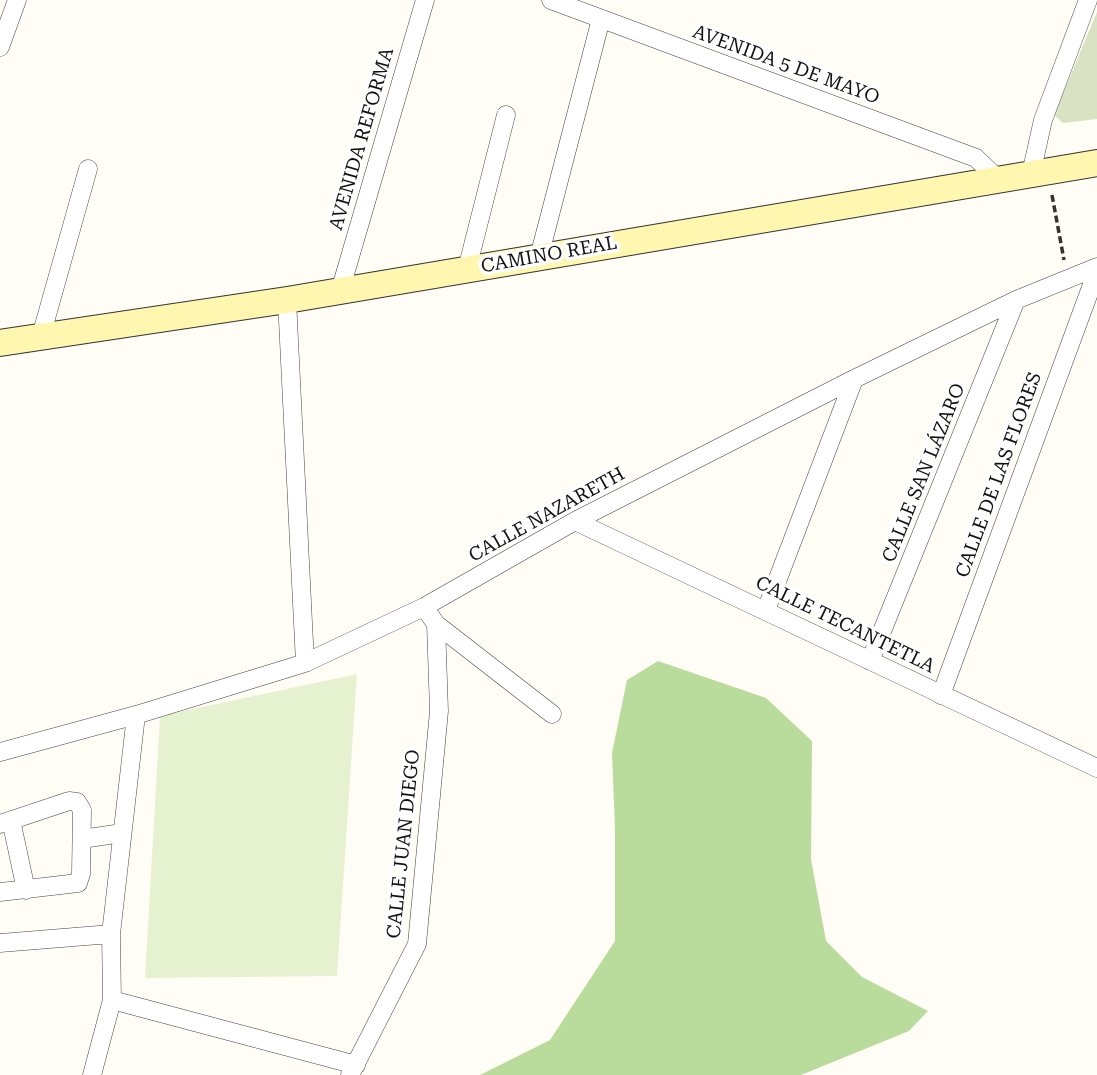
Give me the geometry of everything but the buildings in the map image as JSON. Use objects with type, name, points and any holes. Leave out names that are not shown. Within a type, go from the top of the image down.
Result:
[{"type":"main road","name":"CAMINO REAL","points":[[0,343],[287,300],[1097,163]]},
{"type":"street","points":[[0,47],[17,0]]},
{"type":"street","name":"AVENIDA REFORMA","points":[[340,291],[425,0]]},
{"type":"street","name":"AVENIDA 5 DE MAYO","points":[[551,0],[976,158],[999,180]]},
{"type":"street","points":[[1040,172],[1043,120],[1083,2]]},
{"type":"street","points":[[539,257],[601,19]]},
{"type":"street","points":[[467,269],[506,115]]},
{"type":"street","points":[[41,336],[88,169]]},
{"type":"street","name":"CALLE NAZARETH","points":[[0,752],[136,715],[305,663],[424,607],[575,521],[854,379],[1016,300],[1097,269]]},
{"type":"street","name":"CALLE DE LAS FLORES","points":[[941,695],[1097,269]]},
{"type":"street","points":[[287,300],[305,663]]},
{"type":"street","name":"CALLE SAN LÁZARO","points":[[870,661],[1016,300]]},
{"type":"street","points":[[766,610],[854,379]]},
{"type":"street","name":"CALLE TECANTETLA","points":[[575,521],[1097,768]]},
{"type":"street","points":[[424,607],[436,624],[552,714]]},
{"type":"street","name":"CALLE JUAN DIEGO","points":[[353,1070],[417,944],[439,711],[436,624]]},
{"type":"street","points":[[92,1075],[113,1000],[111,934],[136,715]]},
{"type":"street","points":[[0,892],[26,890],[78,883],[81,874],[82,810],[77,802],[69,801],[6,822],[26,890]]},
{"type":"street","points":[[82,839],[122,833]]},
{"type":"street","points":[[0,943],[111,934]]},
{"type":"street","points":[[113,1000],[353,1070]]},
{"type":"path","points":[[1040,172],[1068,279]]},
{"type":"green space","points":[[1097,12],[1097,119],[1063,123],[1054,115]]},
{"type":"green space","points":[[658,661],[766,698],[812,741],[811,859],[826,941],[862,977],[928,1011],[909,1031],[801,1075],[480,1075],[550,1040],[615,941],[612,753],[627,680]]},
{"type":"green space","points":[[357,674],[337,976],[145,978],[160,716]]}]
